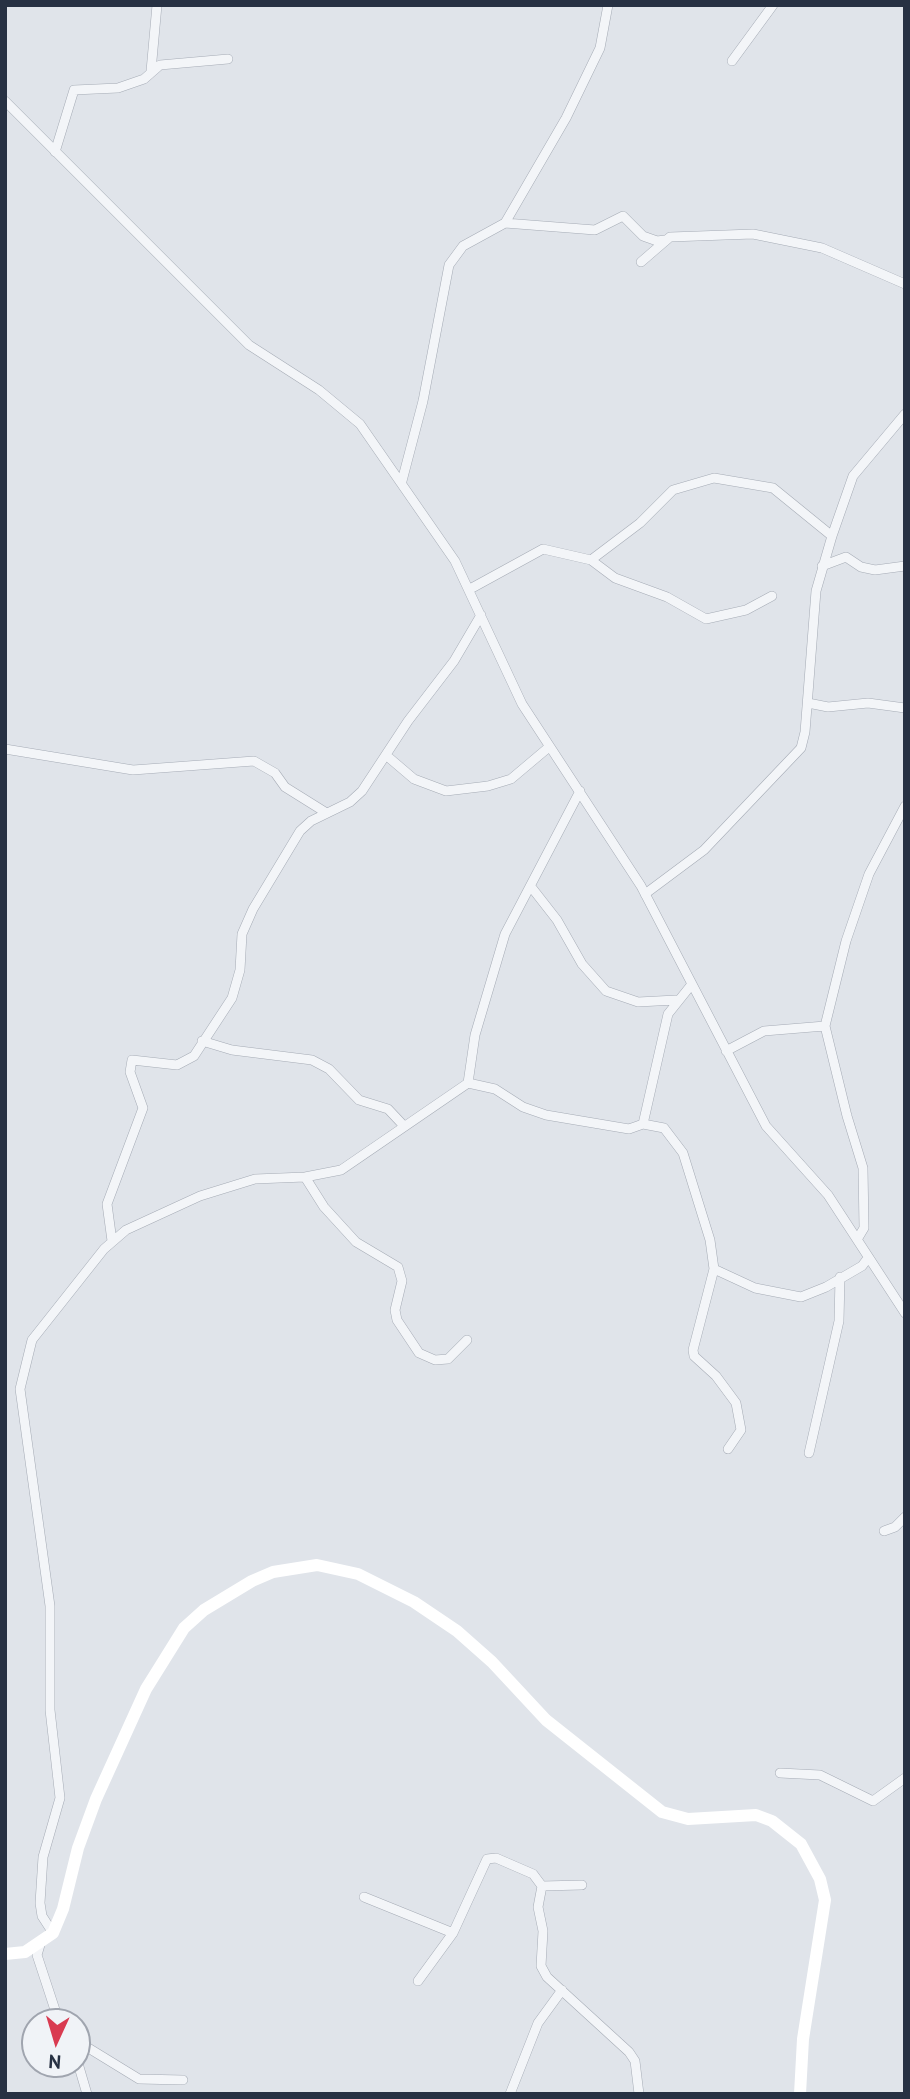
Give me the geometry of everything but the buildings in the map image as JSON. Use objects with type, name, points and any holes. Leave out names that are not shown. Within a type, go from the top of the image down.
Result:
[{"type":"main road","points":[[5,1954],[26,1952],[40,1945],[53,1933],[63,1909],[78,1848],[101,1788],[146,1689],[184,1628],[204,1610],[232,1592],[273,1572],[317,1565],[358,1574],[414,1602],[457,1631],[492,1662],[546,1720],[662,1812],[688,1819],[756,1815],[772,1821],[801,1844],[820,1879],[825,1900],[803,2039],[800,2094]]},
{"type":"street","points":[[151,71],[157,5]]},
{"type":"street","points":[[402,481],[423,401],[449,265],[463,246],[505,223],[566,118],[600,48],[607,5]]},
{"type":"street","points":[[732,61],[773,5]]},
{"type":"street","points":[[55,152],[74,90],[118,88],[144,79],[160,65],[228,58]]},
{"type":"street","points":[[5,101],[249,345],[342,406],[360,424],[437,532],[470,589],[511,685],[645,894],[766,1126],[828,1195],[905,1312]]},
{"type":"street","points":[[505,223],[595,230],[623,216],[643,236],[657,241],[679,236],[702,238],[732,234],[774,238],[822,248],[905,284]]},
{"type":"street","points":[[641,262],[665,240]]},
{"type":"street","points":[[645,894],[704,850],[733,816],[801,748],[806,732],[812,624],[822,566],[853,476],[905,414]]},
{"type":"street","points":[[590,560],[640,523],[673,490],[714,478],[773,488],[832,536]]},
{"type":"street","points":[[470,589],[543,549],[590,560],[615,578],[667,597],[706,619],[746,610],[772,596]]},
{"type":"street","points":[[822,566],[846,557],[861,567],[875,570],[905,566]]},
{"type":"street","points":[[112,1241],[107,1204],[143,1108],[129,1065],[136,1059],[159,1065],[188,1062],[232,998],[240,970],[242,934],[253,909],[300,831],[325,812],[350,802],[362,791],[408,721],[454,661],[481,615]]},
{"type":"street","points":[[808,703],[828,707],[868,704],[905,708]]},
{"type":"street","points":[[387,755],[414,779],[446,791],[488,786],[511,779],[550,747]]},
{"type":"street","points":[[5,749],[133,770],[254,761],[275,773],[285,787],[325,812]]},
{"type":"street","points":[[468,1083],[475,1035],[505,934],[579,791]]},
{"type":"street","points":[[858,1238],[864,1228],[863,1168],[825,1026],[845,942],[869,874],[905,806]]},
{"type":"street","points":[[531,888],[557,920],[582,964],[606,991],[638,1002],[676,1000]]},
{"type":"street","points":[[643,1124],[665,1023],[676,1000],[692,984]]},
{"type":"street","points":[[726,1051],[764,1031],[825,1026]]},
{"type":"street","points":[[202,1041],[232,1050],[312,1060],[329,1069],[359,1100],[388,1109],[404,1126]]},
{"type":"street","points":[[53,1933],[42,1916],[40,1903],[43,1857],[60,1798],[50,1710],[50,1606],[20,1389],[32,1340],[112,1241],[126,1230],[200,1196],[267,1176],[305,1177],[341,1170],[468,1083],[495,1089],[523,1107],[546,1115],[629,1129],[643,1124],[664,1128],[683,1153],[710,1240],[714,1269],[693,1350],[694,1356],[716,1376],[736,1403],[741,1430],[727,1449]]},
{"type":"street","points":[[305,1177],[324,1207],[356,1242],[398,1266],[402,1281],[395,1310],[397,1320],[419,1353],[435,1360],[448,1359],[467,1340]]},
{"type":"street","points":[[714,1269],[733,1280],[790,1297],[810,1296],[862,1266],[868,1258]]},
{"type":"street","points":[[809,1453],[839,1321],[840,1278]]},
{"type":"street","points":[[884,1531],[895,1527],[905,1517]]},
{"type":"street","points":[[780,1773],[820,1775],[873,1801],[905,1778]]},
{"type":"street","points":[[418,1981],[453,1933],[487,1859],[496,1858],[533,1874],[542,1886],[538,1908],[542,1931],[541,1966],[547,1977],[629,2052],[635,2061],[639,2094]]},
{"type":"street","points":[[542,1886],[582,1885]]},
{"type":"street","points":[[364,1898],[453,1933]]},
{"type":"street","points":[[40,1945],[37,1955],[54,2008]]},
{"type":"street","points":[[510,2094],[537,2023],[562,1990]]},
{"type":"street","points":[[91,2050],[139,2079],[183,2080]]}]
